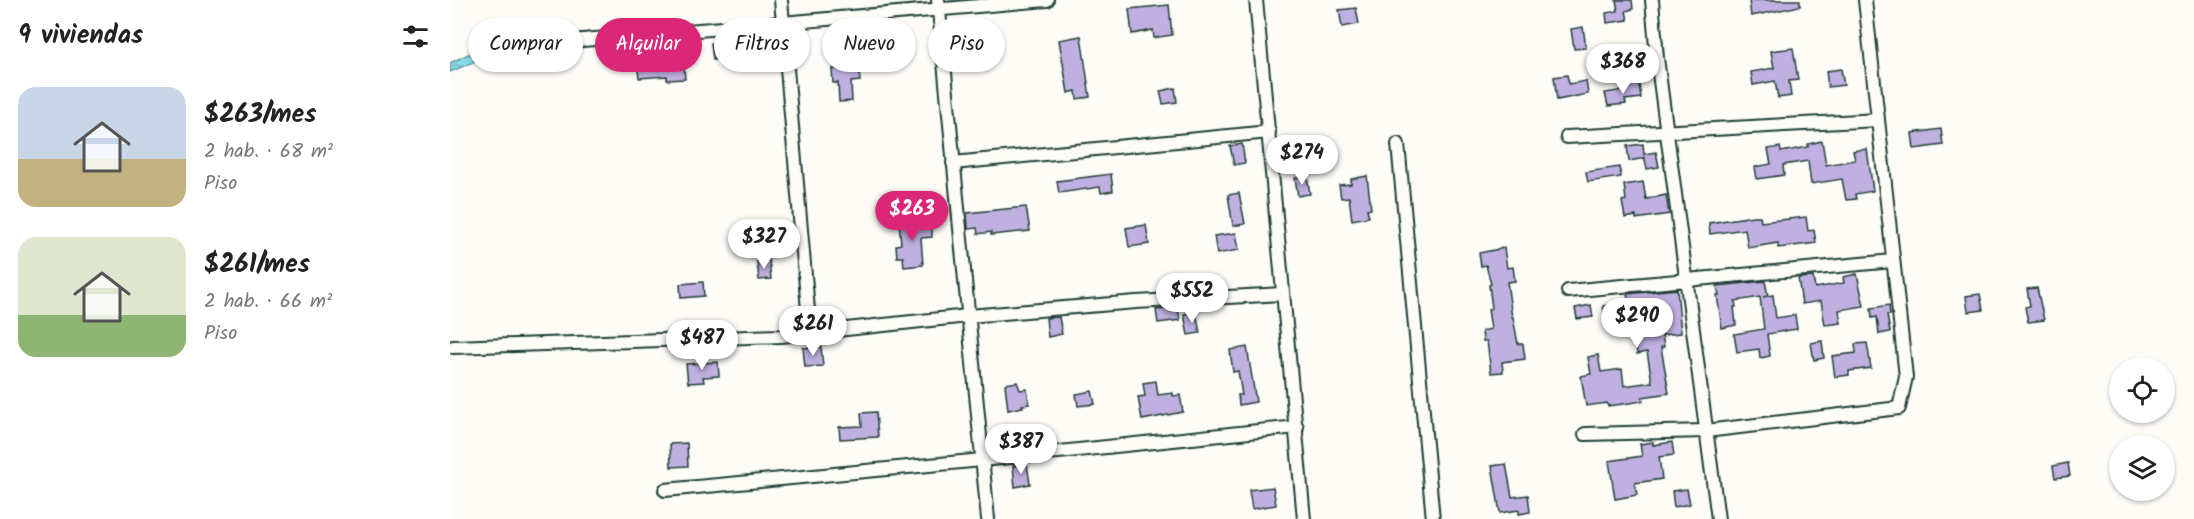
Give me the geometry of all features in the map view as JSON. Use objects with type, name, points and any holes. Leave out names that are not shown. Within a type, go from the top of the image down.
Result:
[{"type":"street","points":[[781,0],[783,18]]},
{"type":"street","points":[[810,19],[939,5],[1047,0]]},
{"type":"street","points":[[1257,0],[1304,519]]},
{"type":"street","points":[[1652,0],[1657,58],[1718,519]]},
{"type":"street","points":[[1585,434],[1706,431],[1899,408],[1906,377],[1865,0]]},
{"type":"street","points":[[939,5],[988,519]]},
{"type":"street","points":[[583,40],[714,28]]},
{"type":"street","points":[[787,72],[810,333]]},
{"type":"street","points":[[1567,137],[1878,120]]},
{"type":"street","points":[[953,163],[1269,132]]},
{"type":"street","points":[[1398,144],[1433,519]]},
{"type":"street","points":[[1568,291],[1687,282],[1893,261]]},
{"type":"street","points":[[453,348],[782,336],[968,316],[1136,302],[1283,294]]},
{"type":"street","points":[[665,490],[1297,427]]},
{"type":"water","points":[[468,54],[468,64],[450,72],[450,63]]},
{"type":"building","points":[[1616,0],[1632,0],[1633,9],[1626,11],[1628,20],[1607,23],[1606,13],[1618,11]]},
{"type":"building","points":[[1749,0],[1800,0],[1800,6],[1751,16]]},
{"type":"building","points":[[1169,5],[1172,35],[1154,38],[1153,30],[1132,34],[1129,9]]},
{"type":"building","points":[[1356,8],[1359,24],[1342,27],[1339,10]]},
{"type":"building","points":[[1583,27],[1586,48],[1574,49],[1571,29]]},
{"type":"building","points":[[1081,36],[1090,97],[1077,99],[1076,91],[1068,93],[1059,40]]},
{"type":"building","points":[[711,43],[714,43],[714,60],[713,60]]},
{"type":"building","points":[[1793,48],[1798,80],[1789,81],[1791,96],[1778,98],[1775,81],[1753,85],[1751,72],[1774,68],[1771,51]]},
{"type":"building","points":[[1841,69],[1844,85],[1828,87],[1826,71]]},
{"type":"building","points":[[638,72],[684,72],[685,79],[667,80],[667,76],[639,78]]},
{"type":"building","points":[[832,72],[859,72],[860,81],[851,82],[852,101],[839,102],[838,83],[833,83]]},
{"type":"building","points":[[1567,75],[1569,84],[1586,81],[1588,94],[1557,100],[1554,77]]},
{"type":"building","points":[[1639,84],[1641,98],[1625,100],[1626,104],[1608,106],[1605,93],[1624,90],[1623,86]]},
{"type":"building","points":[[1175,88],[1177,102],[1163,104],[1160,91]]},
{"type":"building","points":[[1941,129],[1943,145],[1914,149],[1912,133]]},
{"type":"building","points":[[1822,141],[1826,165],[1855,160],[1853,151],[1867,149],[1873,191],[1855,194],[1856,199],[1846,200],[1842,179],[1811,184],[1808,161],[1783,165],[1784,175],[1757,179],[1755,167],[1771,164],[1768,149],[1780,147],[1781,152],[1808,147],[1808,144]]},
{"type":"building","points":[[1242,144],[1245,163],[1234,165],[1230,146]]},
{"type":"building","points":[[1643,144],[1644,154],[1656,152],[1659,167],[1647,169],[1645,158],[1629,161],[1627,146]]},
{"type":"building","points":[[1619,167],[1621,177],[1588,182],[1586,172]]},
{"type":"building","points":[[1111,174],[1113,191],[1101,193],[1100,187],[1059,193],[1057,181]]},
{"type":"building","points":[[1307,176],[1310,194],[1298,196],[1295,178]]},
{"type":"building","points":[[1367,176],[1371,209],[1367,209],[1369,217],[1352,220],[1349,197],[1341,198],[1339,185],[1351,184],[1351,179]]},
{"type":"building","points":[[1643,182],[1646,199],[1666,195],[1669,214],[1636,219],[1636,216],[1625,218],[1622,201],[1626,200],[1624,185]]},
{"type":"building","points":[[1239,193],[1245,224],[1233,226],[1228,195]]},
{"type":"building","points":[[1026,207],[1030,231],[991,235],[991,232],[978,234],[977,228],[968,229],[967,213]]},
{"type":"building","points":[[1760,216],[1761,222],[1806,217],[1808,231],[1814,230],[1816,243],[1778,248],[1778,243],[1748,248],[1745,229],[1710,234],[1709,223]]},
{"type":"building","points":[[919,219],[920,227],[932,226],[932,237],[921,238],[923,265],[904,267],[903,257],[897,257],[896,245],[901,244],[899,221]]},
{"type":"building","points":[[1146,225],[1149,244],[1129,247],[1126,228]]},
{"type":"building","points":[[1236,233],[1239,250],[1217,254],[1214,236]]},
{"type":"building","points":[[1504,248],[1507,268],[1513,267],[1515,281],[1507,282],[1518,344],[1523,344],[1525,359],[1502,362],[1503,372],[1491,373],[1487,341],[1483,341],[1482,331],[1491,329],[1488,309],[1492,308],[1489,285],[1491,284],[1486,265],[1481,266],[1479,253]]},
{"type":"building","points":[[769,260],[771,279],[759,280],[757,261]]},
{"type":"building","points":[[1857,274],[1864,306],[1839,310],[1841,323],[1825,325],[1821,301],[1802,304],[1798,278],[1813,277],[1815,288],[1844,283],[1843,277]]},
{"type":"building","points":[[1765,281],[1768,296],[1773,295],[1776,318],[1795,315],[1797,329],[1767,334],[1770,356],[1760,358],[1759,349],[1737,352],[1734,334],[1764,329],[1760,297],[1735,301],[1736,325],[1722,328],[1717,286]]},
{"type":"building","points":[[703,282],[704,296],[681,298],[680,284]]},
{"type":"building","points":[[2037,288],[2044,320],[2028,322],[2025,307],[2030,306],[2027,289]]},
{"type":"building","points":[[1677,289],[1681,333],[1662,335],[1664,347],[1661,347],[1669,393],[1642,397],[1643,401],[1608,406],[1607,403],[1586,406],[1581,376],[1591,374],[1588,357],[1598,355],[1601,372],[1622,369],[1624,386],[1652,382],[1647,352],[1637,354],[1632,314],[1605,319],[1603,306],[1629,302],[1627,294]]},
{"type":"building","points":[[1980,294],[1983,310],[1968,312],[1966,296]]},
{"type":"building","points":[[1591,305],[1593,317],[1577,319],[1575,308]]},
{"type":"building","points":[[1889,305],[1890,315],[1887,315],[1890,332],[1879,334],[1877,317],[1872,318],[1871,308]]},
{"type":"building","points":[[1178,308],[1180,320],[1158,323],[1156,310]]},
{"type":"building","points":[[1196,312],[1200,333],[1188,335],[1184,314]]},
{"type":"building","points":[[1059,317],[1062,334],[1048,337],[1046,318]]},
{"type":"building","points":[[1822,341],[1824,358],[1814,360],[1811,343]]},
{"type":"building","points":[[1867,343],[1871,368],[1849,371],[1849,375],[1835,377],[1832,356],[1856,353],[1855,344]]},
{"type":"building","points":[[821,347],[823,366],[805,367],[803,348]]},
{"type":"building","points":[[1247,347],[1256,402],[1239,405],[1238,395],[1242,395],[1238,371],[1233,372],[1230,350]]},
{"type":"building","points":[[718,362],[719,376],[703,377],[704,382],[688,383],[686,364]]},
{"type":"building","points":[[1156,381],[1158,395],[1173,393],[1173,396],[1180,395],[1183,412],[1142,420],[1138,397],[1145,396],[1143,383]]},
{"type":"building","points":[[1017,382],[1020,390],[1027,389],[1029,404],[1008,410],[1005,384]]},
{"type":"building","points":[[1092,391],[1095,404],[1078,406],[1076,394]]},
{"type":"building","points":[[876,412],[878,437],[840,439],[839,427],[862,426],[861,413]]},
{"type":"building","points":[[1653,442],[1653,445],[1672,442],[1674,455],[1659,457],[1662,479],[1635,483],[1637,495],[1615,499],[1609,461],[1642,456],[1640,444]]},
{"type":"building","points":[[687,443],[688,466],[671,467],[670,444]]},
{"type":"building","points":[[2068,463],[2070,476],[2055,478],[2053,466]]},
{"type":"building","points":[[1027,464],[1030,484],[1015,487],[1013,466]]},
{"type":"building","points":[[1506,464],[1512,497],[1528,495],[1530,512],[1519,514],[1519,510],[1500,513],[1492,466]]},
{"type":"building","points":[[1273,487],[1276,505],[1252,509],[1249,490]]},
{"type":"building","points":[[1687,489],[1690,504],[1674,507],[1672,491]]}]
